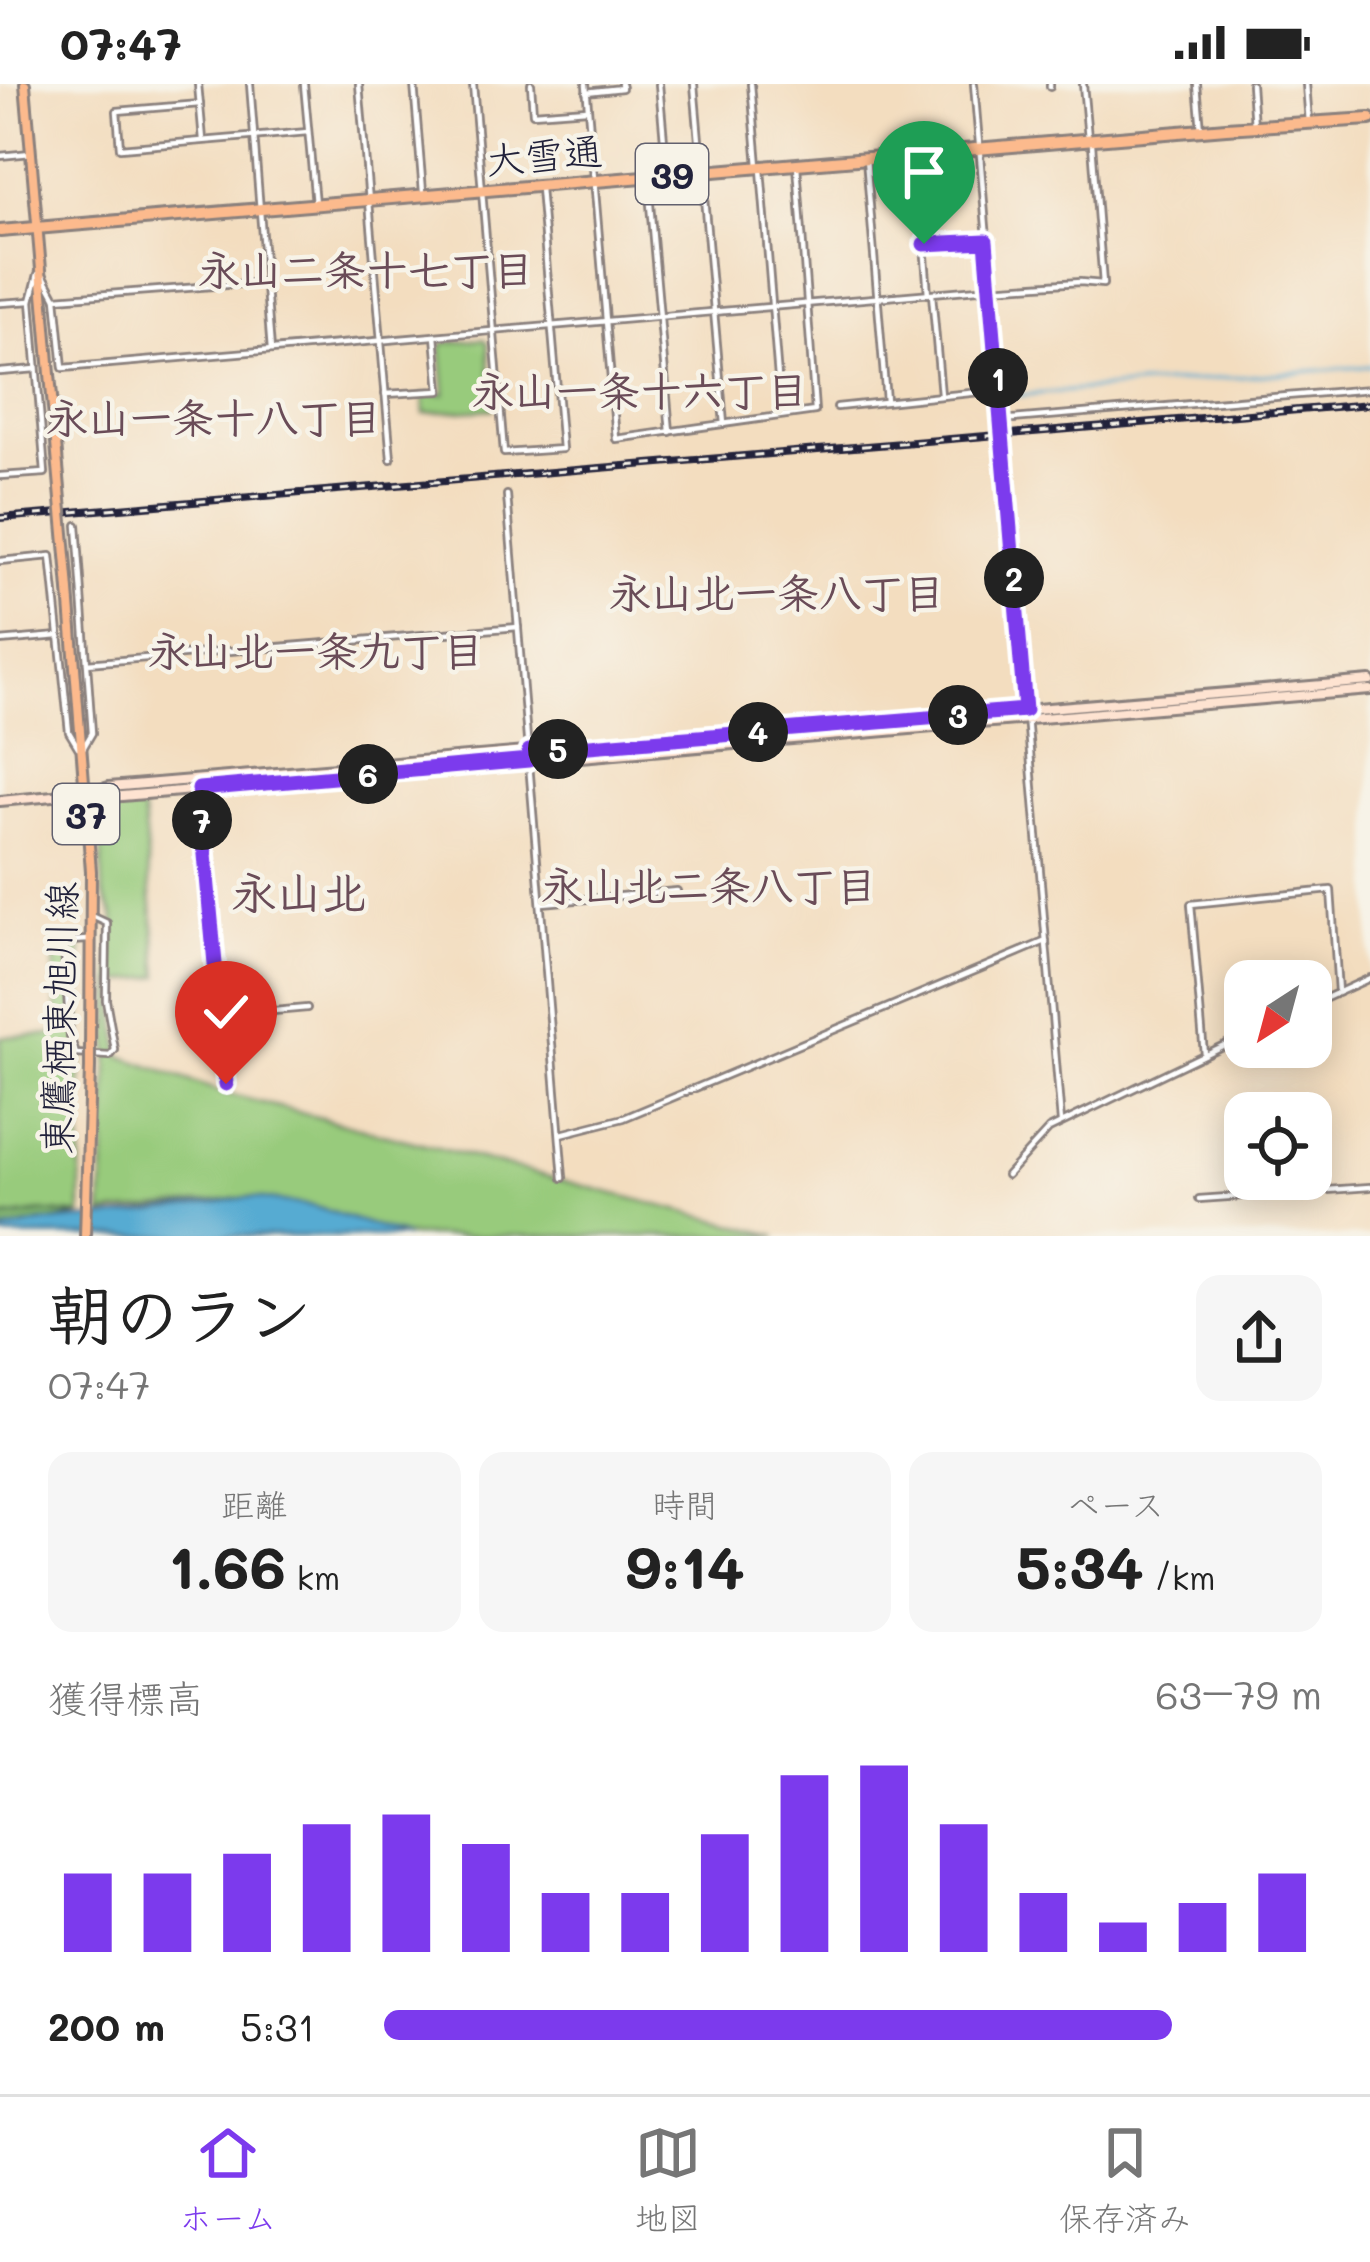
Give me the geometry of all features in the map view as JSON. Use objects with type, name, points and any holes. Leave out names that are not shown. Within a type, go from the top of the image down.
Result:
[{"type":"highway","name":"大雪通","points":[[0,230],[1370,115]]},
{"type":"main road","name":"東鷹栖東旭川線","points":[[26,84],[92,916],[85,1236]]},
{"type":"main road","points":[[1026,714],[1370,681]]},
{"type":"main road","points":[[0,801],[110,797],[198,784],[529,755],[1370,690]]},
{"type":"street","points":[[198,84],[203,140]]},
{"type":"street","points":[[250,84],[271,350]]},
{"type":"street","points":[[304,84],[315,204]]},
{"type":"street","points":[[359,84],[391,459]]},
{"type":"street","points":[[414,84],[424,195]]},
{"type":"street","points":[[473,84],[504,454],[562,449],[539,185]]},
{"type":"street","points":[[531,84],[533,113],[587,109]]},
{"type":"street","points":[[622,84],[622,88],[586,88],[616,439],[815,411],[797,163]]},
{"type":"street","points":[[659,84],[667,175]]},
{"type":"street","points":[[694,84],[724,424]]},
{"type":"street","points":[[751,84],[781,415]]},
{"type":"street","points":[[974,84],[1061,1122]]},
{"type":"street","points":[[40,268],[56,298],[63,368],[990,288],[1103,284],[1084,84]]},
{"type":"street","points":[[1197,84],[1201,130]]},
{"type":"street","points":[[1251,84],[1254,126]]},
{"type":"street","points":[[1306,84],[1309,122]]},
{"type":"street","points":[[200,104],[117,111],[121,148],[308,132]]},
{"type":"street","points":[[0,156],[31,152]]},
{"type":"street","points":[[866,158],[886,400]]},
{"type":"street","points":[[648,176],[670,432]]},
{"type":"street","points":[[941,394],[924,244],[986,241]]},
{"type":"street","points":[[0,476],[45,472],[31,301],[40,268]]},
{"type":"street","points":[[56,298],[265,283]]},
{"type":"street","points":[[0,303],[31,301]]},
{"type":"street","points":[[385,394],[440,391],[435,336]]},
{"type":"street","points":[[0,372],[37,369]]},
{"type":"street","points":[[1001,420],[1370,389]]},
{"type":"street","points":[[837,407],[999,390]]},
{"type":"street","points":[[506,495],[563,1178]]},
{"type":"street","points":[[0,561],[51,556],[69,732],[80,752],[92,733],[77,525]]},
{"type":"street","points":[[87,664],[519,627]]},
{"type":"street","points":[[0,641],[59,636]]},
{"type":"street","points":[[198,784],[226,1084]]},
{"type":"street","points":[[1204,1054],[1191,904],[1331,890],[1338,992]]},
{"type":"street","points":[[542,903],[677,891]]},
{"type":"street","points":[[92,916],[107,923],[106,1000],[115,1048],[110,1056],[76,1054],[70,1037],[64,948],[69,941],[93,940]]},
{"type":"street","points":[[561,1134],[624,1118],[1046,941]]},
{"type":"street","points":[[1332,995],[1370,978]]},
{"type":"street","points":[[219,1016],[307,1008]]},
{"type":"street","points":[[1007,1175],[1049,1129],[1224,1045]]},
{"type":"street","points":[[1199,1199],[1370,1187]]},
{"type":"green space","points":[[484,339],[493,409],[424,413],[423,395],[445,394],[444,343]]},
{"type":"green space","points":[[142,804],[159,976],[114,983],[120,1056],[224,1093],[778,1236],[387,1236],[250,1197],[102,1214],[114,917],[103,893],[100,815],[107,808]]},
{"type":"green space","points":[[81,937],[81,1215],[44,1212],[0,1218],[0,1037],[58,1034],[53,939]]},
{"type":"green space","points":[[44,1212],[81,1215],[0,1232],[0,1218]]},
{"type":"water","points":[[251,1197],[312,1206],[406,1236],[0,1236],[0,1232],[44,1222]]},
{"type":"waterway","points":[[1011,396],[1370,366]]},
{"type":"railway","points":[[0,518],[1370,404]]},
{"type":"district","name":"永山二条十七丁目","points":[[366,268]]},
{"type":"district","name":"永山一条十六丁目","points":[[640,389]]},
{"type":"district","name":"永山一条十八丁目","points":[[214,416]]},
{"type":"district","name":"永山北一条八丁目","points":[[777,591]]},
{"type":"district","name":"永山北一条九丁目","points":[[316,649]]},
{"type":"district","name":"永山北二条八丁目","points":[[709,884]]},
{"type":"district","name":"永山北","points":[[299,891]]},
{"type":"route","points":[[226,1084],[199,789],[529,760],[529,751],[1025,710],[986,241],[924,244]]}]
